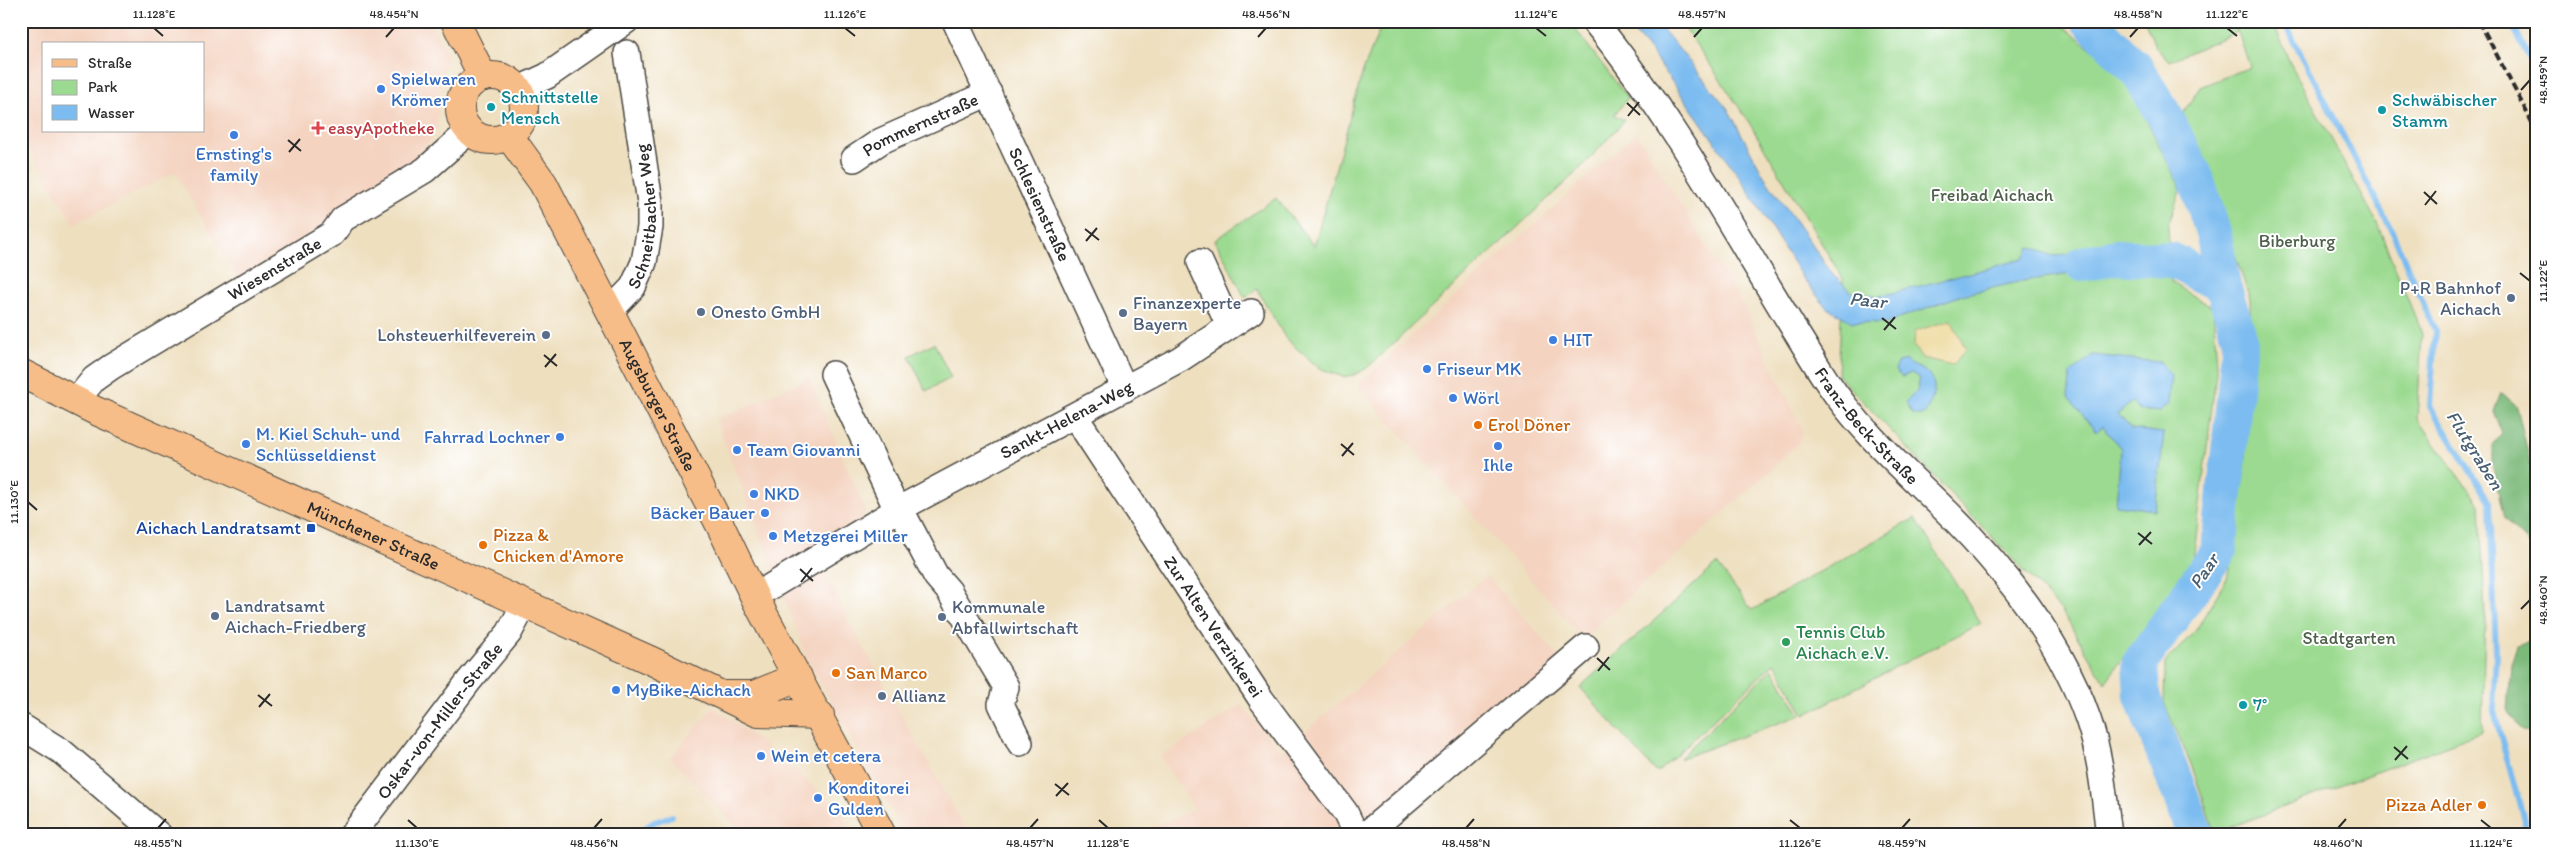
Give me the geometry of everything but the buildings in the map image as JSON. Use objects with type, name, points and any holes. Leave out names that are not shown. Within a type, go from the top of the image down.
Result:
[{"type":"main road","points":[[456,21],[483,77]]},
{"type":"main road","points":[[483,77],[504,77],[519,89],[525,103],[525,114],[521,124],[509,136],[494,141],[484,140],[470,132],[462,119],[461,98],[466,89],[483,77]]},
{"type":"main road","name":"Augsburger Straße","points":[[509,136],[544,182],[755,596],[820,715],[882,835]]},
{"type":"main road","name":"Münchener Straße","points":[[21,373],[76,401],[725,695],[758,713],[820,715]]},
{"type":"main road","name":"Münchener Straße","points":[[725,695],[754,695],[798,677]]},
{"type":"street","name":"Schlesienstraße","points":[[955,21],[1125,390]]},
{"type":"street","name":"Franz-Beck-Straße","points":[[1594,21],[1724,210],[1826,381],[1850,413],[1896,464],[1972,538],[2029,607],[2056,649],[2089,721],[2099,760],[2109,835]]},
{"type":"street","points":[[519,89],[547,76],[623,22]]},
{"type":"street","name":"Schneitbacher Weg","points":[[610,311],[633,287],[644,262],[650,227],[650,202],[627,53]]},
{"type":"street","name":"Pommernstraße","points":[[854,159],[881,142],[988,93]]},
{"type":"street","name":"Wiesenstraße","points":[[76,401],[94,379],[111,366],[425,170],[470,132]]},
{"type":"street","points":[[1200,262],[1229,326]]},
{"type":"street","name":"Sankt-Helena-Weg","points":[[755,596],[898,509],[1125,390],[1180,359],[1251,312]]},
{"type":"street","points":[[833,374],[898,509],[936,576],[949,591],[1006,687],[1001,704],[1020,743]]},
{"type":"street","name":"Zur Alten Verzinkerei","points":[[1075,416],[1261,699],[1345,812],[1356,835]]},
{"type":"street","name":"Oskar-von-Miller-Straße","points":[[352,835],[469,681],[509,633],[524,605]]},
{"type":"street","points":[[1365,835],[1586,647]]},
{"type":"street","points":[[21,726],[61,751],[159,835]]},
{"type":"shaded area","points":[[21,21],[429,21],[447,54],[438,102],[438,127],[429,137],[431,140],[405,169],[359,202],[239,280],[175,172],[74,224],[21,136]]},
{"type":"shaded area","points":[[1636,133],[1742,303],[1800,425],[1802,434],[1800,441],[1771,470],[1583,638],[1357,385]]},
{"type":"shaded area","points":[[809,378],[866,512],[824,572],[853,629],[969,835],[905,835],[807,658],[716,420]]},
{"type":"shaded area","points":[[1487,576],[1561,659],[1372,835],[1136,835],[1195,809],[1160,757],[1241,705],[1281,752]]},
{"type":"shaded area","points":[[713,707],[753,736],[840,809],[852,835],[744,835],[670,758]]},
{"type":"green space","points":[[1383,21],[1569,21],[1628,98],[1614,115],[1625,120],[1584,165],[1367,368],[1354,375],[1343,377],[1319,368],[1286,339],[1257,289],[1245,298],[1215,240],[1276,198],[1314,246],[1363,71]]},
{"type":"green space","name":"Freibad Aichach","points":[[1680,21],[2057,21],[2124,75],[2181,189],[2168,225],[2171,282],[2213,308],[2217,365],[2193,561],[2105,683],[2061,610],[1838,375],[1843,279],[1745,116]]},
{"type":"green space","points":[[2145,21],[2233,21],[2237,32],[2169,61],[2155,46]]},
{"type":"green space","name":"Stadtgarten","points":[[2234,21],[2273,21],[2289,61],[2377,223],[2422,334],[2417,419],[2480,505],[2485,616],[2482,732],[2215,833],[2191,764],[2164,703],[2165,663],[2196,630],[2227,578],[2238,530],[2246,456],[2251,360],[2250,299],[2227,231],[2182,115],[2200,87],[2250,67]]},
{"type":"green space","points":[[934,343],[951,378],[926,391],[909,356]]},
{"type":"green space","points":[[2501,393],[2517,407],[2531,466],[2536,474],[2536,553],[2504,518],[2492,463],[2492,445],[2502,433],[2494,411]]},
{"type":"green space","name":"Tennis Club Aichach e.V.","points":[[1915,518],[1981,623],[1804,715],[1775,662],[1657,773],[1580,687],[1717,564],[1752,610]]},
{"type":"green space","points":[[2536,639],[2536,734],[2534,734],[2521,729],[2508,712],[2511,665],[2517,646]]},
{"type":"green space","points":[[1772,668],[1801,715],[1679,759]]},
{"type":"sand","points":[[1951,320],[1966,349],[1953,365],[1922,358],[1914,346],[1915,331]]},
{"type":"water","points":[[1624,21],[1656,21],[1728,109],[1764,176],[1833,275],[1852,292],[1879,296],[1893,293],[2023,259],[2030,247],[2053,256],[2131,251],[2133,265],[2022,281],[1962,295],[1886,323],[1852,322],[1826,307],[1802,277],[1744,184],[1647,47]]},
{"type":"water","points":[[2093,355],[2160,362],[2171,375],[2168,404],[2160,412],[2138,410],[2132,402],[2118,414],[2131,429],[2164,433],[2155,510],[2116,505],[2121,449],[2103,426],[2096,432],[2068,397],[2071,373]]},
{"type":"water","points":[[1906,360],[1929,375],[1934,386],[1933,397],[1924,415],[1913,415],[1906,402],[1917,391],[1920,378],[1911,373],[1902,377],[1895,371],[1898,362]]},
{"type":"waterway","name":"Paar","points":[[2089,21],[2136,69],[2165,116],[2196,178],[2214,236],[2223,286]]},
{"type":"waterway","name":"Flutgraben","points":[[2284,21],[2390,227],[2435,330],[2430,406],[2490,503],[2496,653],[2493,708],[2528,835]]},
{"type":"waterway","points":[[2510,21],[2536,71]]},
{"type":"waterway","name":"Paar","points":[[2083,264],[2116,257],[2171,260],[2223,286],[2240,340],[2219,551],[2140,663],[2142,696],[2196,835]]},
{"type":"waterway","points":[[636,835],[654,822],[672,816]]},
{"type":"waterway","points":[[1719,829],[1725,835]]},
{"type":"railway","points":[[2479,21],[2536,130]]},
{"type":"place","name":"Spielwaren Krömer","points":[[381,89]]},
{"type":"place","name":"Schnittstelle Mensch","points":[[491,107]]},
{"type":"place","name":"Schwäbischer Stamm","points":[[2382,110]]},
{"type":"place","name":"easyApotheke","points":[[318,128]]},
{"type":"place","name":"Ernsting's family","points":[[234,135]]},
{"type":"place","name":"P+R Bahnhof Aichach","points":[[2511,298]]},
{"type":"place","name":"Onesto GmbH","points":[[701,312]]},
{"type":"place","name":"Finanzexperte Bayern","points":[[1123,313]]},
{"type":"place","name":"Lohsteuerhilfeverein","points":[[546,335]]},
{"type":"place","name":"HIT","points":[[1553,340]]},
{"type":"place","name":"Friseur MK","points":[[1427,369]]},
{"type":"place","name":"Wörl","points":[[1453,398]]},
{"type":"place","name":"Erol Döner","points":[[1478,425]]},
{"type":"place","name":"Fahrrad Lochner","points":[[560,437]]},
{"type":"place","name":"M. Kiel Schuh- und Schlüsseldienst","points":[[246,444]]},
{"type":"place","name":"Ihle","points":[[1498,446]]},
{"type":"place","name":"Team Giovanni","points":[[737,450]]},
{"type":"place","name":"NKD","points":[[754,494]]},
{"type":"place","name":"Bäcker Bauer","points":[[765,513]]},
{"type":"place","name":"Aichach Landratsamt","points":[[311,528]]},
{"type":"place","name":"Metzgerei Miller","points":[[773,536]]},
{"type":"place","name":"Pizza & Chicken d'Amore","points":[[483,545]]},
{"type":"place","name":"Landratsamt Aichach-Friedberg","points":[[215,616]]},
{"type":"place","name":"Kommunale Abfallwirtschaft","points":[[942,617]]},
{"type":"place","name":"Tennis Club Aichach e.V.","points":[[1786,642]]},
{"type":"place","name":"San Marco","points":[[836,673]]},
{"type":"place","name":"MyBike-Aichach","points":[[616,690]]},
{"type":"place","name":"Allianz","points":[[882,696]]},
{"type":"place","name":"7°","points":[[2243,705]]},
{"type":"place","name":"Wein et cetera","points":[[761,756]]},
{"type":"place","name":"Konditorei Gulden","points":[[818,798]]},
{"type":"place","name":"Pizza Adler","points":[[2482,805]]},
{"type":"park label","name":"Biberburg","points":[[2297,241]]}]
